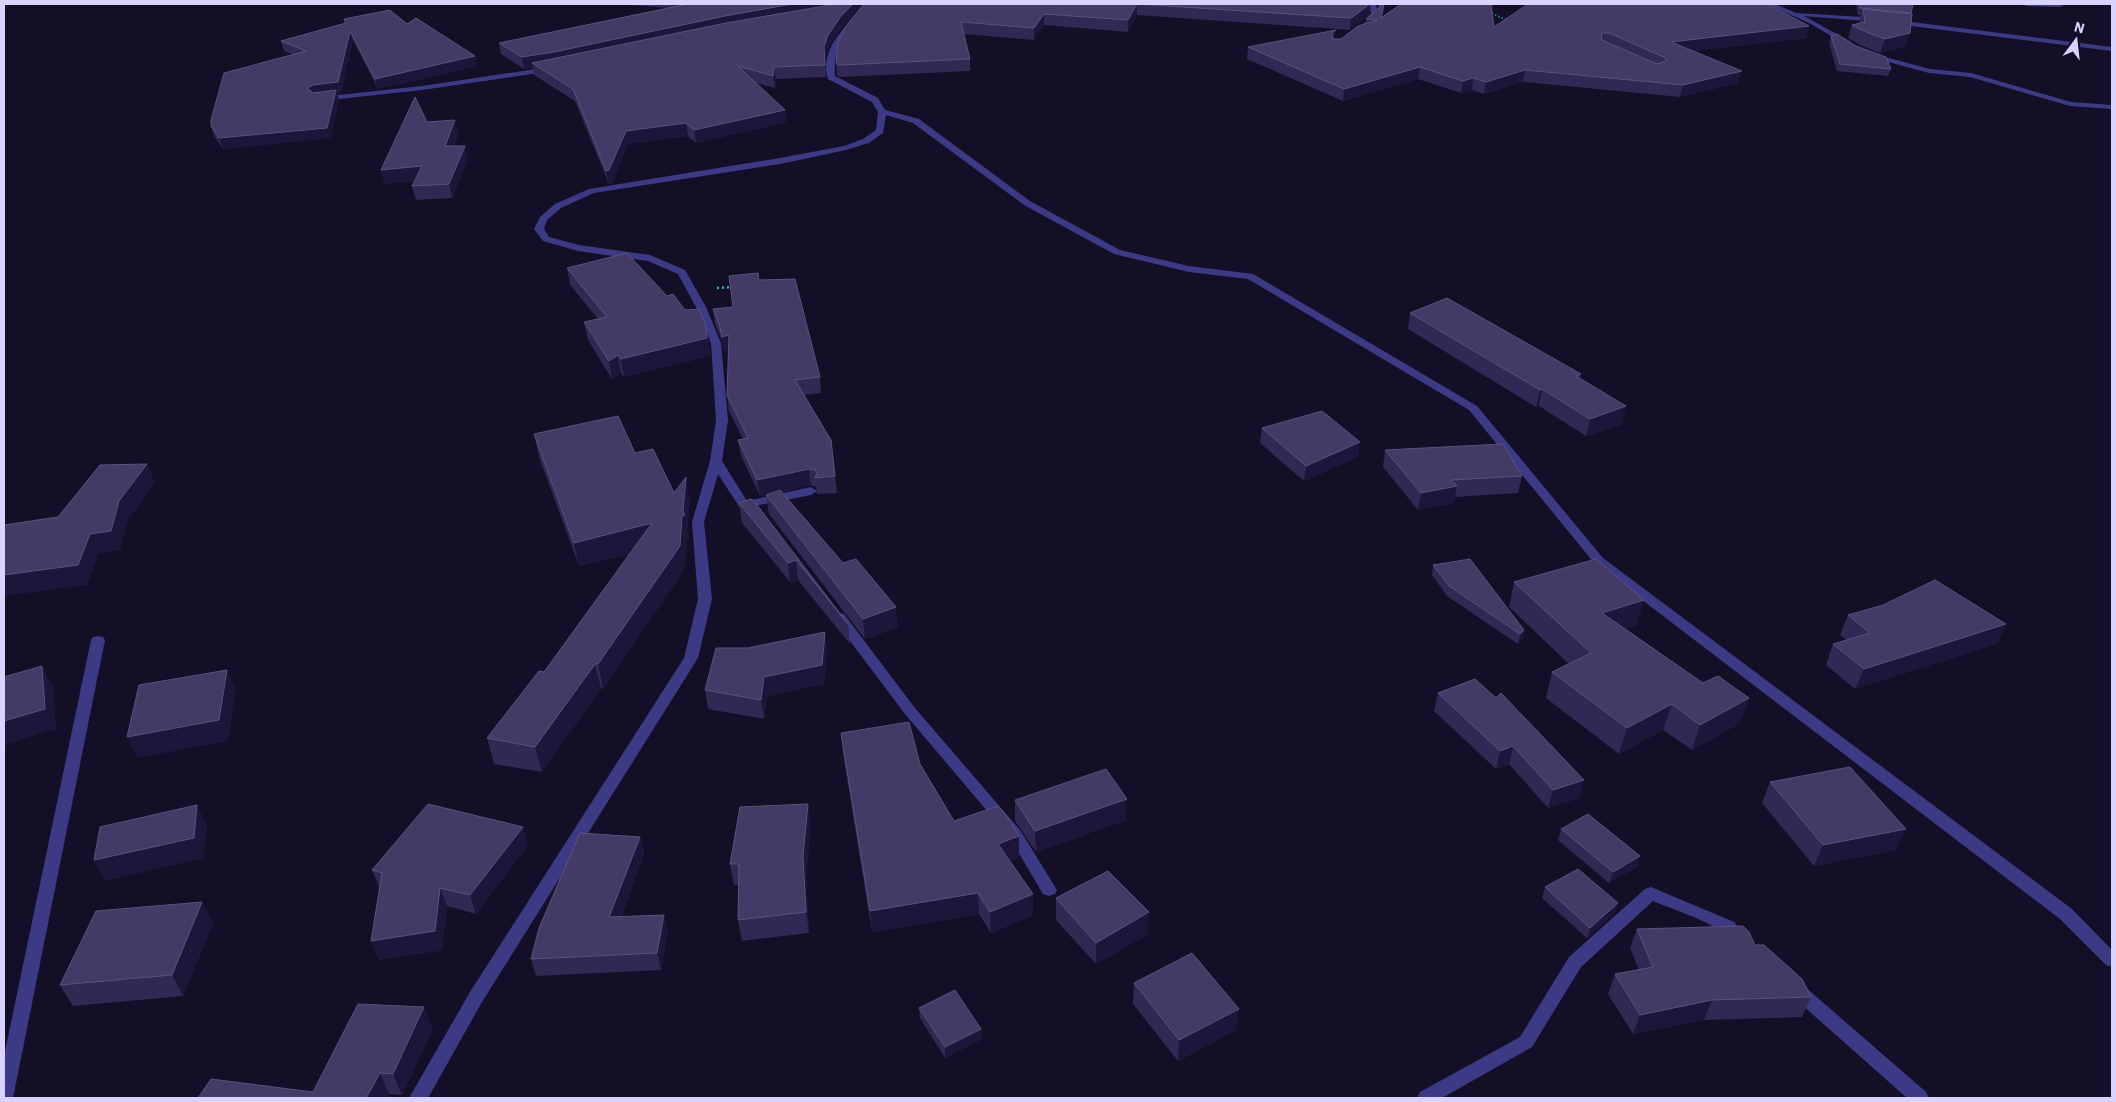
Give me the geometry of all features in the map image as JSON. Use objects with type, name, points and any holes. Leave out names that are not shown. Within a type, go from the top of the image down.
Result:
[{"type":"street","points":[[418,1098],[476,997],[691,658],[705,599],[698,522],[716,461],[722,420],[716,343],[682,272],[650,258],[578,248],[546,239],[539,229],[543,219],[558,206],[592,190],[780,161],[846,148],[866,141],[880,131],[882,112],[875,100],[832,77],[830,64],[836,44],[869,4]]},
{"type":"street","points":[[1360,29],[1376,17],[1373,4]]},
{"type":"street","points":[[1770,4],[1813,24],[1858,50]]},
{"type":"street","points":[[2026,4],[2061,5]]},
{"type":"street","points":[[1789,13],[1879,20],[2112,49]]},
{"type":"street","points":[[1867,53],[1911,68],[1971,75],[2070,104],[2112,107]]},
{"type":"street","points":[[316,100],[422,88],[556,68]]},
{"type":"street","points":[[882,112],[916,121],[1028,203],[1118,252],[1189,269],[1250,276],[1473,408],[1599,561],[2066,914],[2112,960]]},
{"type":"street","points":[[716,461],[744,505],[762,516],[768,524]]},
{"type":"street","points":[[744,505],[811,491]]},
{"type":"street","points":[[833,610],[910,711],[1015,834],[1048,890]]},
{"type":"street","points":[[4,1098],[98,640]]},
{"type":"street","points":[[1426,1098],[1526,1042],[1575,962],[1652,893],[1728,927],[1749,947]]},
{"type":"street","points":[[1786,979],[1920,1098]]},
{"type":"path","points":[[1487,11],[1512,22]]},
{"type":"path","points":[[692,290],[741,287]]},
{"type":"building","points":[[688,4],[792,4],[522,57],[499,43]]},
{"type":"building","points":[[836,4],[853,4],[841,16],[828,35],[824,46],[825,65],[774,67],[773,76],[738,66],[785,110],[694,130],[686,123],[626,131],[609,170],[606,171],[573,89],[532,63],[726,23]]},
{"type":"building","points":[[864,4],[1137,4],[1128,20],[1044,14],[1034,28],[961,22],[970,59],[839,65],[836,63],[838,42],[846,26]]},
{"type":"building","points":[[1137,4],[1370,4],[1351,18]]},
{"type":"building","points":[[1380,4],[1384,4],[1381,18],[1401,4],[1491,4],[1494,27],[1528,4],[1767,4],[1809,26],[1671,42],[1742,71],[1683,85],[1525,70],[1486,82],[1473,78],[1463,81],[1420,67],[1344,89],[1248,47],[1336,30],[1332,33],[1333,39],[1341,39],[1358,26],[1378,20],[1366,19],[1380,7]],"holes":[[[1601,33],[1609,33],[1666,58],[1666,61],[1657,64],[1602,40]]]},
{"type":"building","points":[[1859,4],[1913,4],[1911,13],[1860,8]]},
{"type":"building","points":[[1863,9],[1912,14],[1910,33],[1885,39],[1852,25],[1865,22]]},
{"type":"building","points":[[390,10],[407,24],[416,18],[475,56],[375,79],[350,31],[338,82],[313,85],[307,88],[313,93],[336,90],[327,128],[219,138],[211,126],[211,120],[224,73],[306,51],[281,41],[346,23],[344,19]]},
{"type":"building","points":[[1837,34],[1856,46],[1886,57],[1891,69],[1840,64],[1831,36]]},
{"type":"building","points":[[415,97],[427,122],[455,120],[445,146],[465,146],[449,184],[412,186],[422,166],[381,170]]},
{"type":"building","points":[[627,253],[667,296],[673,294],[685,310],[699,309],[706,326],[707,338],[621,359],[618,355],[609,361],[584,322],[607,317],[567,268]]},
{"type":"building","points":[[758,273],[759,280],[795,279],[820,377],[795,380],[831,440],[835,476],[815,478],[817,473],[815,470],[809,469],[757,480],[738,440],[748,438],[727,395],[729,335],[722,337],[713,309],[733,307],[729,276]]},
{"type":"building","points":[[1447,298],[1581,374],[1576,376],[1626,406],[1590,419],[1410,313]]},
{"type":"building","points":[[1322,411],[1360,442],[1306,466],[1262,428]]},
{"type":"building","points":[[618,416],[635,453],[653,449],[674,493],[686,477],[683,511],[685,515],[682,516],[680,546],[598,664],[595,664],[535,747],[487,738],[539,671],[544,672],[652,523],[574,543],[534,434]]},
{"type":"building","points":[[1503,444],[1522,476],[1451,480],[1457,486],[1421,493],[1385,450]]},
{"type":"building","points":[[147,464],[119,501],[111,531],[90,534],[78,565],[4,575],[4,525],[58,517],[100,465]]},
{"type":"building","points":[[780,490],[843,563],[856,559],[896,607],[863,619],[766,495]]},
{"type":"building","points":[[751,499],[848,624],[796,560],[788,563],[739,503]]},
{"type":"building","points":[[1470,559],[1524,630],[1520,634],[1449,586],[1433,565]]},
{"type":"building","points":[[1596,559],[1644,600],[1602,613],[1703,683],[1718,676],[1749,698],[1700,725],[1672,704],[1627,728],[1552,672],[1591,653],[1514,582]]},
{"type":"building","points":[[1935,580],[2006,624],[1864,669],[1833,644],[1870,633],[1848,615],[1883,605]]},
{"type":"building","points":[[825,632],[822,665],[764,677],[761,700],[705,690],[716,648],[748,648]]},
{"type":"building","points":[[42,666],[45,709],[4,721],[4,677]]},
{"type":"building","points":[[227,670],[219,720],[127,737],[139,685]]},
{"type":"building","points":[[1475,679],[1496,698],[1501,693],[1584,780],[1553,790],[1513,746],[1500,751],[1438,693]]},
{"type":"building","points":[[909,722],[920,764],[954,821],[998,806],[1008,818],[1019,836],[998,844],[1033,894],[990,912],[978,893],[870,911],[841,733]]},
{"type":"building","points":[[1850,767],[1906,829],[1823,845],[1770,782]]},
{"type":"building","points":[[1106,769],[1127,799],[1035,831],[1015,800]]},
{"type":"building","points":[[428,804],[523,827],[470,895],[440,888],[435,931],[371,941],[382,873],[372,870]]},
{"type":"building","points":[[808,804],[803,856],[806,912],[738,920],[739,864],[730,864],[740,807]]},
{"type":"building","points":[[197,805],[194,838],[94,860],[100,827]]},
{"type":"building","points":[[1588,814],[1640,856],[1613,872],[1561,829]]},
{"type":"building","points":[[580,833],[640,837],[609,917],[664,915],[657,953],[531,959],[539,928]]},
{"type":"building","points":[[1578,869],[1618,903],[1590,928],[1545,887]]},
{"type":"building","points":[[1108,871],[1149,912],[1096,943],[1056,898]]},
{"type":"building","points":[[202,902],[172,975],[60,985],[96,911]]},
{"type":"building","points":[[1743,926],[1749,932],[1755,945],[1764,945],[1802,979],[1811,997],[1712,1000],[1640,1015],[1615,974],[1653,967],[1637,929]]},
{"type":"building","points":[[1192,953],[1239,1009],[1179,1040],[1134,983]]},
{"type":"building","points":[[955,990],[981,1029],[945,1047],[919,1008]]},
{"type":"building","points":[[358,1004],[424,1007],[393,1074],[380,1073],[366,1098],[198,1098],[211,1079],[313,1092]]}]
